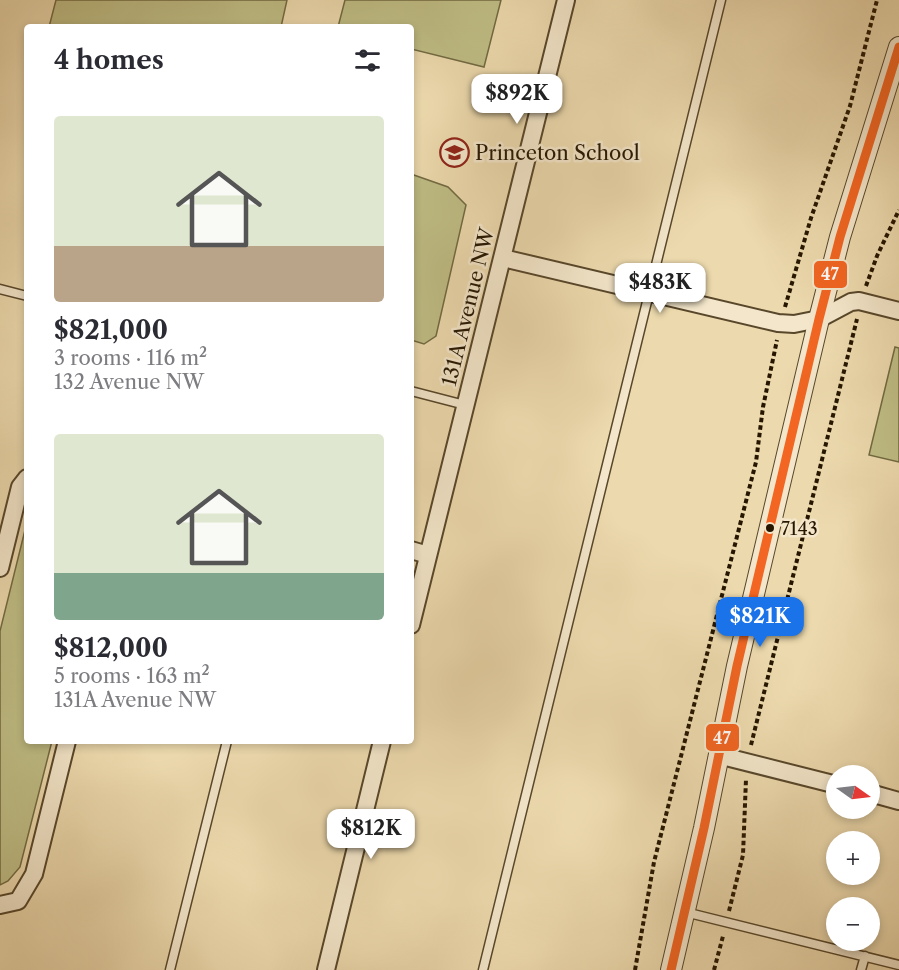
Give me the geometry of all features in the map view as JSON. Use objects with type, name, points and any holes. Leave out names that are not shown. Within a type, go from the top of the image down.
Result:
[{"type":"street","name":"131A Avenue NW","points":[[414,613],[566,0]]},
{"type":"street","points":[[671,970],[737,666],[819,318],[840,237],[899,47]]},
{"type":"street","points":[[503,258],[649,294],[781,323],[794,324],[819,318],[850,302],[861,302],[899,311]]},
{"type":"street","points":[[0,568],[24,482]]},
{"type":"street","points":[[414,551],[428,555]]},
{"type":"street","points":[[0,905],[18,901],[34,874],[66,744]]},
{"type":"street","points":[[326,970],[381,744]]},
{"type":"street","points":[[718,755],[826,782]]},
{"type":"street","points":[[880,796],[899,801]]},
{"type":"lane","points":[[483,970],[721,0]]},
{"type":"lane","points":[[0,289],[24,295]]},
{"type":"lane","points":[[414,392],[465,405]]},
{"type":"lane","points":[[170,970],[226,744]]},
{"type":"lane","points":[[685,912],[899,965]]},
{"type":"lane","points":[[861,970],[865,956]]},
{"type":"path","points":[[635,970],[654,862],[756,462],[765,397],[781,323],[811,218],[847,116],[877,0]]},
{"type":"path","points":[[714,970],[743,855],[747,762],[861,302],[871,269],[899,210]]},
{"type":"shaded area","points":[[56,0],[287,0],[282,24],[50,24]]},
{"type":"shaded area","points":[[345,0],[501,0],[484,67],[414,50],[414,24],[339,24]]},
{"type":"shaded area","points":[[414,175],[448,187],[466,205],[436,336],[424,344],[414,341]]},
{"type":"shaded area","points":[[895,347],[899,348],[899,462],[869,455]]},
{"type":"shaded area","points":[[24,534],[24,744],[51,744],[20,867],[8,881],[0,885],[0,631]]},
{"type":"transit line","name":"47","points":[[671,970],[704,828],[737,666],[819,319],[840,237],[899,47]]},
{"type":"place","name":"Princeton School","points":[[454,153]]},
{"type":"place","name":"7143","points":[[770,528]]}]
